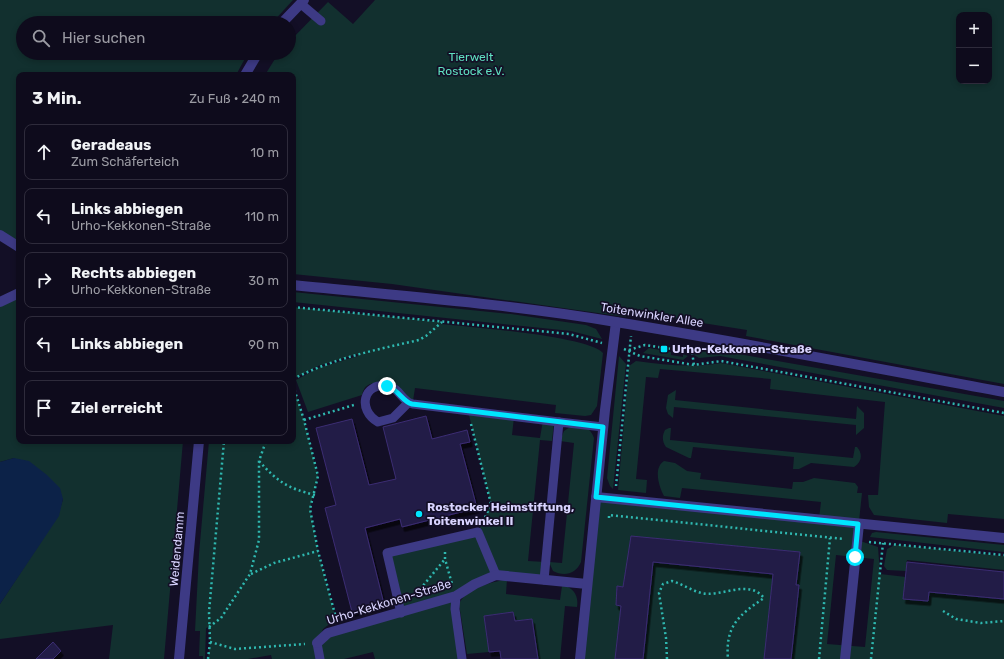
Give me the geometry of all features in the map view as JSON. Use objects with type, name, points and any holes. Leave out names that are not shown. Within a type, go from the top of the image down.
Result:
[{"type":"street","points":[[289,16],[302,2]]},
{"type":"street","points":[[247,72],[254,60]]},
{"type":"street","points":[[0,234],[16,245]]},
{"type":"street","name":"Toitenwinkler Allee","points":[[296,285],[505,307],[616,322],[694,334],[1004,392]]},
{"type":"street","points":[[0,302],[16,294]]},
{"type":"street","points":[[580,659],[603,427],[616,322]]},
{"type":"street","name":"Weidendamm","points":[[179,659],[199,444]]},
{"type":"street","points":[[596,497],[1004,538]]},
{"type":"street","points":[[845,659],[858,524]]},
{"type":"street","name":"Urho-Kekkonen-Straße","points":[[317,643],[328,633],[456,596],[475,584],[496,576],[587,584]]},
{"type":"lane","points":[[302,2],[321,21]]},
{"type":"lane","points":[[408,403],[393,418],[378,422],[371,418],[364,402],[366,395],[371,391],[378,387],[387,386],[399,392],[408,403],[603,427]]},
{"type":"lane","points":[[544,580],[559,422]]},
{"type":"lane","points":[[401,613],[387,553],[478,532],[496,576]]},
{"type":"lane","points":[[456,596],[455,609],[462,659]]},
{"type":"lane","points":[[317,643],[320,659]]},
{"type":"path","points":[[296,307],[569,334],[629,350],[640,356],[694,365],[721,361],[1004,413]]},
{"type":"path","points":[[296,377],[318,366],[337,360],[419,340],[442,322]]},
{"type":"path","points":[[614,499],[629,350],[633,325]]},
{"type":"path","points":[[629,350],[645,345],[692,352],[694,365]]},
{"type":"path","points":[[296,395],[318,476],[315,495],[310,509],[318,551],[336,619]]},
{"type":"path","points":[[304,420],[364,402]]},
{"type":"path","points":[[468,411],[491,504],[478,532]]},
{"type":"path","points":[[208,659],[210,642],[209,612],[224,444]]},
{"type":"path","points":[[210,627],[221,618],[250,574],[259,540],[259,460],[265,444]]},
{"type":"path","points":[[259,460],[273,477],[292,489],[315,495]]},
{"type":"path","points":[[609,515],[1004,555]]},
{"type":"path","points":[[819,659],[830,538]]},
{"type":"path","points":[[445,539],[445,559],[456,596]]},
{"type":"path","points":[[871,659],[883,543]]},
{"type":"path","points":[[250,574],[274,563],[318,551]]},
{"type":"path","points":[[416,595],[445,559]]},
{"type":"path","points":[[667,659],[666,638],[659,593],[663,584],[672,581],[702,593],[749,589],[759,592],[764,598],[741,613],[730,632],[728,659]]},
{"type":"path","points":[[942,611],[956,619],[981,623],[1004,621]]},
{"type":"path","points":[[210,642],[235,649],[317,643]]},
{"type":"green space","points":[[0,0],[293,0],[278,16],[16,16],[16,60],[244,60],[238,72],[16,72],[16,245],[0,235]]},
{"type":"green space","name":"Tierwelt Rostock e.V.","points":[[375,0],[1004,0],[1004,384],[746,336],[747,330],[626,311],[626,317],[392,284],[296,274],[296,72],[267,72],[274,60],[296,60],[296,35],[328,2],[353,24]]},
{"type":"green space","points":[[296,292],[511,314],[586,325],[596,329],[602,339],[571,331],[296,302]]},
{"type":"green space","points":[[16,294],[16,444],[183,444],[164,659],[109,659],[113,625],[0,639],[0,604],[58,516],[63,499],[14,458],[0,462],[0,302]]},
{"type":"green space","points":[[296,307],[442,322],[441,324],[527,333],[575,342],[593,347],[603,353],[597,406],[591,415],[585,416],[555,413],[556,405],[415,388],[413,401],[378,382],[367,386],[362,395],[308,412],[296,380],[318,368],[358,356],[357,354],[318,366],[296,377]]},
{"type":"green space","points":[[649,348],[671,352],[671,355],[683,357],[683,354],[688,356],[683,360],[643,353]]},
{"type":"green space","points":[[716,350],[1004,401],[1004,408],[720,356],[699,358],[694,355],[695,351]]},
{"type":"green space","points":[[619,356],[626,364],[613,489],[607,478]]},
{"type":"green space","points":[[636,361],[678,365],[710,365],[721,363],[1004,416],[1004,519],[948,514],[947,523],[874,515],[869,507],[868,495],[878,495],[885,402],[770,389],[771,379],[660,369],[658,378],[646,377],[636,479],[647,480],[646,493],[618,490],[629,366]]},
{"type":"green space","points":[[676,390],[675,400],[856,419],[857,406],[864,413],[864,428],[856,435],[856,425],[674,407],[673,418],[668,414],[666,408],[668,395]]},
{"type":"green space","points":[[296,395],[318,476],[310,509],[318,551],[336,619],[323,629],[318,642],[328,633],[401,613],[387,553],[478,532],[491,504],[468,411],[514,417],[512,435],[540,438],[543,420],[554,422],[552,441],[540,440],[528,561],[545,562],[544,580],[496,575],[456,596],[462,659],[375,659],[373,652],[344,659],[272,659],[271,655],[248,659],[208,659],[210,642],[209,627],[206,628],[205,659],[203,659],[203,656],[199,656],[200,631],[195,631],[199,554],[209,444],[296,444]]},
{"type":"green space","points":[[573,425],[588,429],[591,431],[594,438],[581,562],[573,572],[561,574],[553,571],[549,562],[562,563],[574,443],[560,441],[564,431]]},
{"type":"green space","points":[[671,428],[670,440],[853,458],[855,447],[857,447],[861,458],[859,463],[854,467],[811,463],[799,469],[793,469],[794,457],[693,447],[691,458],[689,458],[666,447],[663,441],[663,436],[665,430]]},
{"type":"green space","points":[[664,461],[675,463],[687,471],[701,473],[700,479],[792,489],[793,482],[803,482],[814,478],[855,483],[858,487],[857,493],[862,493],[857,540],[878,547],[880,574],[906,577],[904,599],[928,601],[929,592],[1004,599],[1004,659],[791,659],[799,585],[796,585],[800,552],[631,536],[623,587],[617,586],[616,605],[621,606],[615,659],[580,659],[596,497],[819,519],[821,502],[682,488],[680,498],[664,496],[660,488],[658,478],[661,464]],"holes":[[[836,555],[874,559],[865,647],[827,644]]]},
{"type":"green space","points":[[876,532],[1004,545],[1004,552],[870,537],[872,533]]},
{"type":"green space","points":[[895,545],[1004,556],[1004,570],[907,560],[906,571],[887,570],[884,566],[887,549]]},
{"type":"green space","points":[[653,562],[773,574],[764,659],[643,659]]},
{"type":"green space","points":[[507,579],[506,594],[560,600],[562,586],[566,586],[574,592],[577,599],[577,607],[565,606],[560,659],[538,659],[532,619],[515,621],[513,612],[484,616],[489,652],[467,654],[459,604],[462,598],[473,590],[486,584]]},
{"type":"water","points":[[14,458],[29,461],[47,475],[60,488],[63,499],[59,516],[0,604],[0,462]]},
{"type":"building","name":"Rostocker Heimstiftung, Toitenwinkel II","points":[[426,416],[432,439],[467,430],[470,442],[460,444],[477,508],[402,527],[400,519],[365,528],[384,604],[352,612],[325,508],[336,505],[316,428],[352,419],[369,485],[396,479],[383,427]]},
{"type":"building","points":[[631,536],[800,552],[796,585],[799,585],[791,659],[764,659],[773,574],[653,562],[643,659],[615,659],[621,606],[616,605],[617,586],[623,587]]},
{"type":"building","points":[[907,562],[1004,572],[1004,599],[929,592],[928,601],[903,599]]},
{"type":"building","points":[[513,612],[515,621],[532,619],[538,659],[501,659],[500,651],[489,652],[484,616]]},
{"type":"building","points":[[53,642],[61,651],[53,659],[36,659]]},
{"type":"place","name":"Urho-Kekkonen-Straße","points":[[664,349]]},
{"type":"place","name":"Rostocker Heimstiftung, Toitenwinkel II","points":[[419,514]]},
{"type":"route","points":[[387,386],[394,388],[408,403],[412,404],[603,427],[596,497],[858,524],[855,557]]}]
